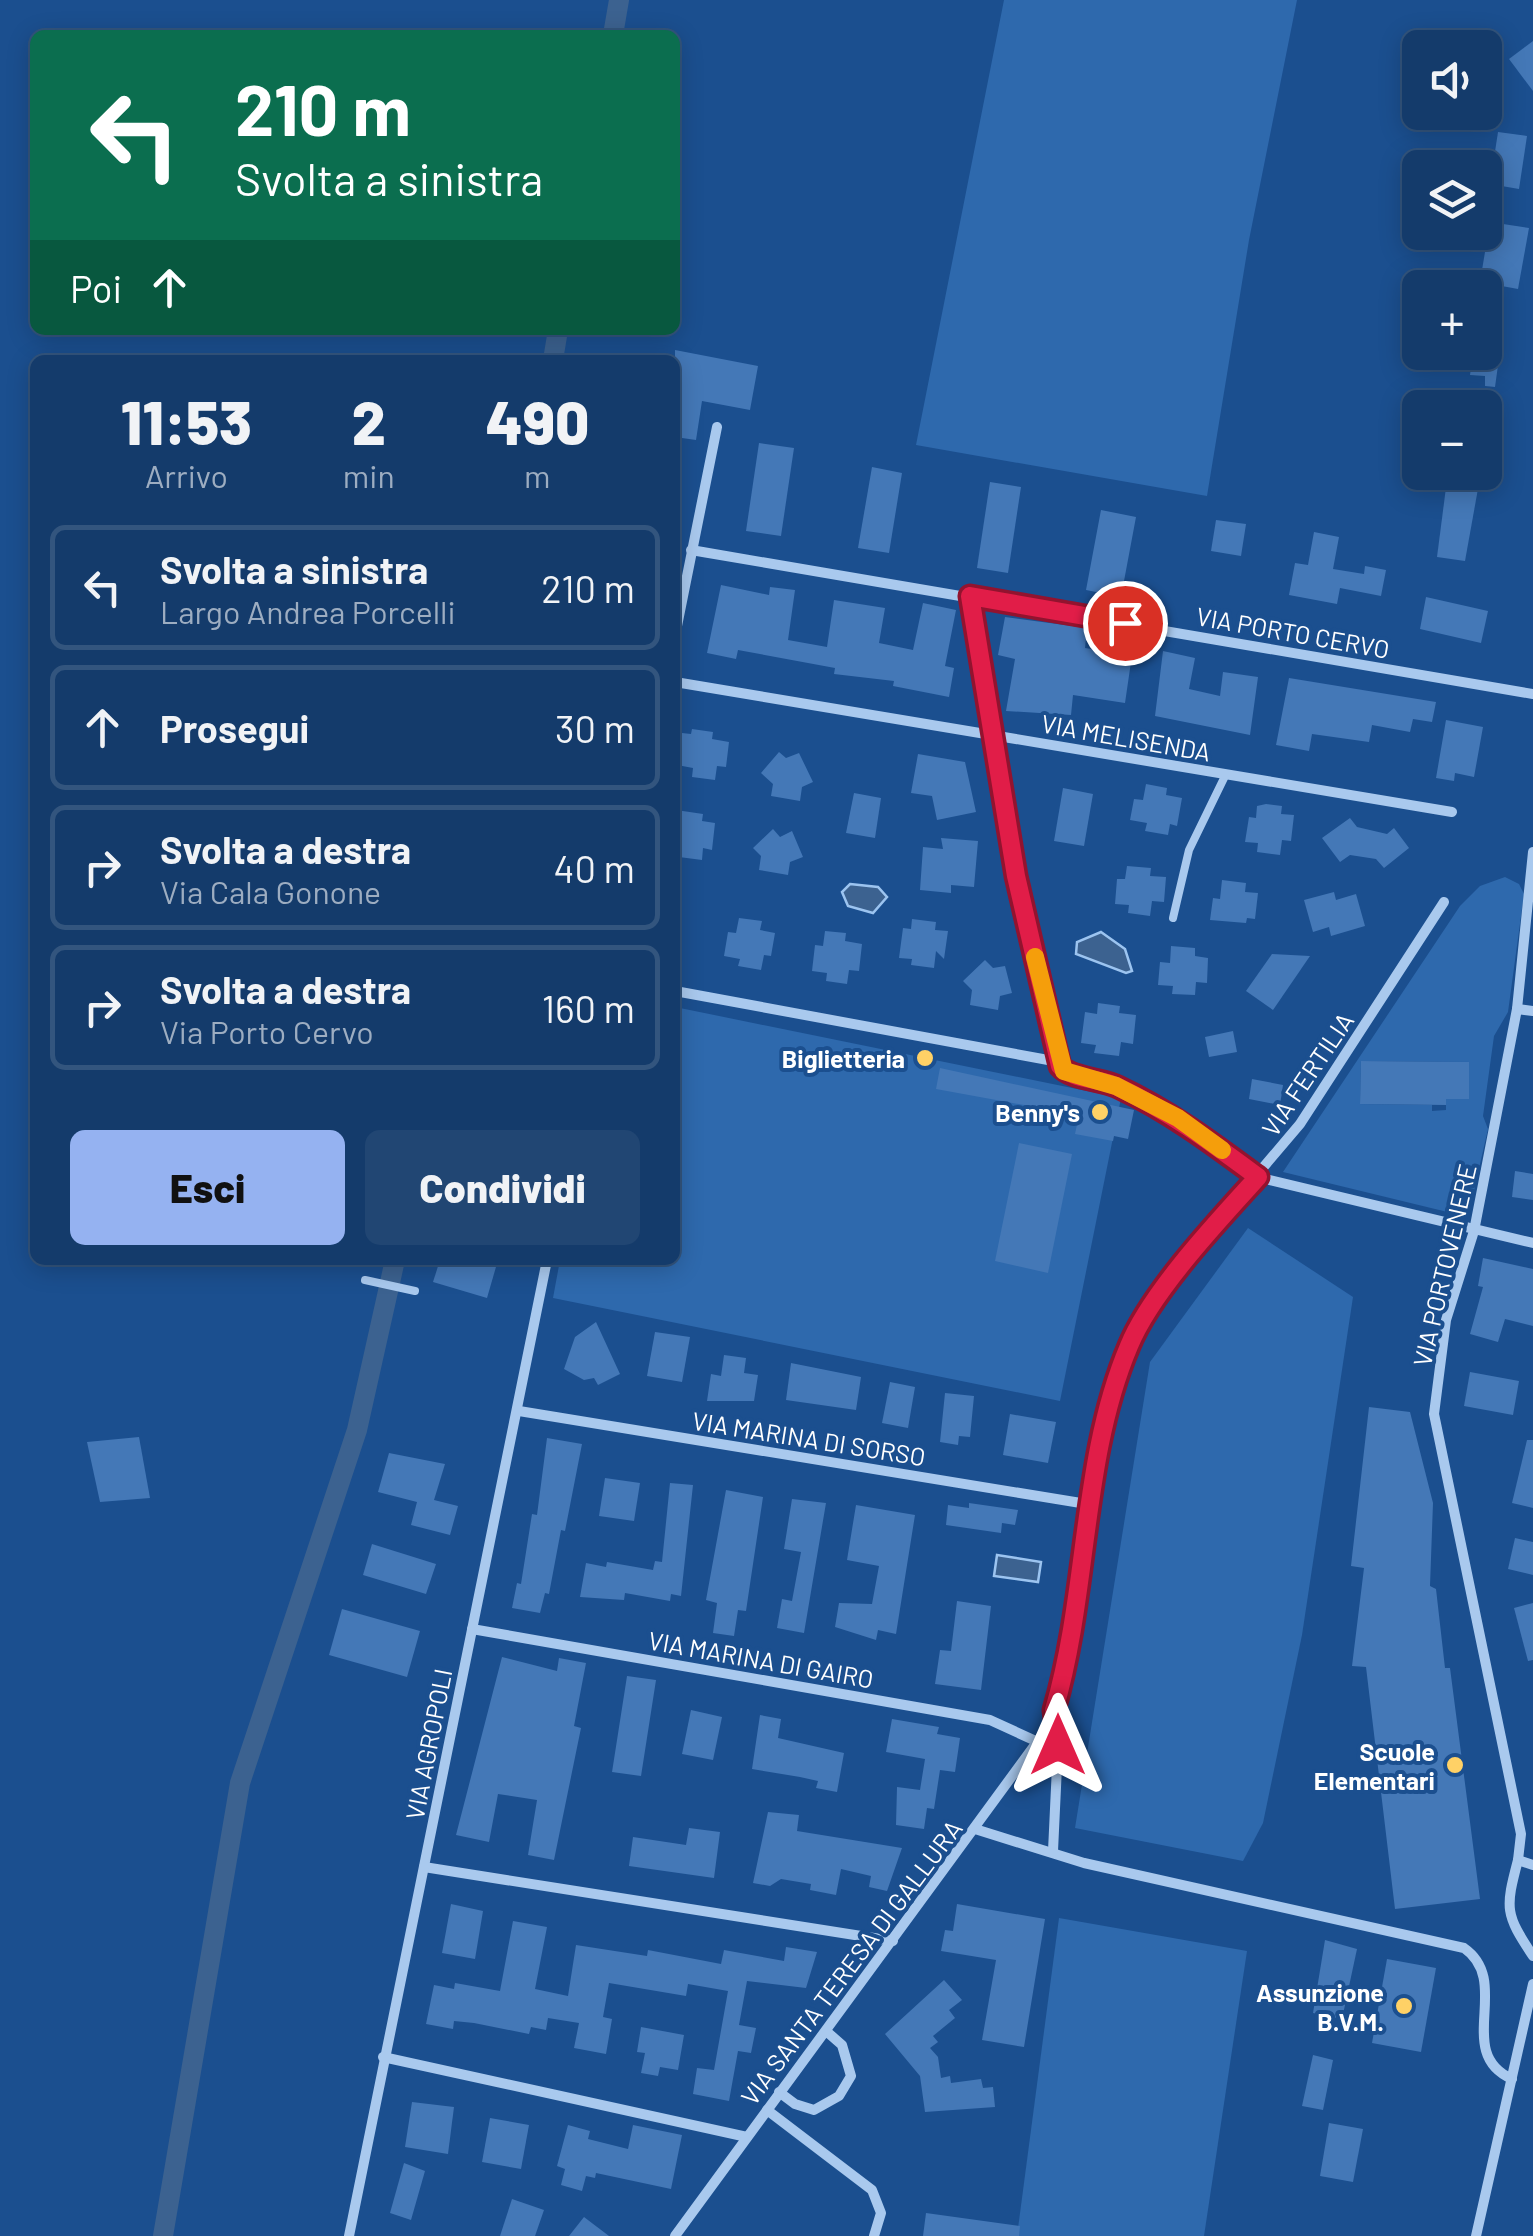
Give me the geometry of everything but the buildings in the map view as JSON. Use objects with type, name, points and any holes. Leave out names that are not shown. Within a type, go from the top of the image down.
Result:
[{"type":"street","points":[[680,611],[717,427]]},
{"type":"street","name":"VIA PORTO CERVO","points":[[692,550],[1533,694]]},
{"type":"street","points":[[970,596],[1016,876],[1062,1066]]},
{"type":"street","name":"VIA MELISENDA","points":[[680,683],[1452,812]]},
{"type":"street","name":"VIA PORTOVENERE","points":[[1533,852],[1517,1009],[1474,1231],[1446,1320],[1434,1414],[1521,1834],[1507,1913],[1533,1956]]},
{"type":"street","name":"VIA FERTILIA","points":[[1054,1710],[1093,1505],[1108,1400],[1130,1341],[1194,1249],[1300,1124],[1444,902]]},
{"type":"street","points":[[680,992],[1062,1066],[1112,1084],[1178,1118],[1258,1177],[1533,1243]]},
{"type":"street","points":[[1517,1009],[1533,1011]]},
{"type":"street","name":"VIA AGROPOLI","points":[[349,2236],[547,1265]]},
{"type":"street","name":"VIA MARINA DI SORSO","points":[[520,1411],[1093,1505]]},
{"type":"street","name":"VIA MARINA DI GAIRO","points":[[472,1629],[990,1720],[1038,1742]]},
{"type":"street","points":[[1053,1851],[1058,1745],[1054,1710]]},
{"type":"street","name":"VIA SANTA TERESA DI GALLURA","points":[[675,2236],[976,1830],[1038,1742],[1054,1710]]},
{"type":"street","points":[[976,1830],[1084,1863],[1459,1946],[1474,1955],[1486,1974],[1484,2048],[1494,2068],[1512,2079]]},
{"type":"street","points":[[1518,1860],[1533,1865]]},
{"type":"street","points":[[424,1866],[892,1941]]},
{"type":"street","points":[[1476,2236],[1533,1984]]},
{"type":"street","points":[[780,2092],[795,2104],[814,2110],[839,2096],[852,2076],[842,2045],[826,2031]]},
{"type":"street","points":[[1518,2050],[1533,2052]]},
{"type":"street","points":[[383,2057],[747,2136]]},
{"type":"street","points":[[767,2110],[872,2190],[881,2213],[874,2236]]},
{"type":"lane","points":[[1172,918],[1189,850],[1226,774]]},
{"type":"lane","points":[[366,1280],[415,1290]]},
{"type":"shaded area","points":[[1004,0],[1297,0],[1249,240],[1207,496],[916,445]]},
{"type":"shaded area","points":[[1505,877],[1519,884],[1524,894],[1508,1012],[1494,1036],[1483,1116],[1488,1129],[1468,1217],[1283,1172],[1460,906],[1480,886]],"holes":[[[1361,1061],[1469,1062],[1446,1099],[1446,1110],[1432,1111],[1432,1105],[1360,1104]]]},
{"type":"shaded area","points":[[850,884],[878,887],[887,897],[873,913],[848,906],[842,892]]},
{"type":"shaded area","points":[[1101,932],[1125,949],[1132,971],[1126,973],[1076,954],[1077,942]]},
{"type":"shaded area","points":[[680,1008],[1121,1098],[1060,1401],[553,1298],[559,1265],[680,1265]]},
{"type":"shaded area","points":[[1248,1228],[1353,1297],[1302,1635],[1263,1823],[1243,1861],[1075,1828],[1150,1362]]},
{"type":"shaded area","points":[[997,1555],[1041,1562],[1038,1582],[994,1576]]},
{"type":"shaded area","points":[[1059,1918],[1247,1951],[1204,2236],[1017,2236]]},
{"type":"waterway","points":[[614,30],[619,0]]},
{"type":"waterway","points":[[554,355],[557,335]]},
{"type":"waterway","points":[[163,2236],[240,1783],[357,1430],[394,1265]]},
{"type":"slow traffic","points":[[1035,957],[1064,1071],[1116,1086],[1178,1118],[1222,1150]]},
{"type":"place","name":"Biglietteria","points":[[925,1058]]},
{"type":"place","name":"Benny's","points":[[1100,1112]]},
{"type":"place","name":"Scuole Elementari","points":[[1455,1765]]},
{"type":"place","name":"Assunzione B.V.M.","points":[[1404,2006]]},
{"type":"route","points":[[1058,1745],[1054,1710],[1093,1505],[1108,1400],[1130,1341],[1194,1249],[1258,1177],[1178,1118],[1116,1086],[1068,1073],[1060,1066],[1016,876],[970,596],[1125,623]]}]
